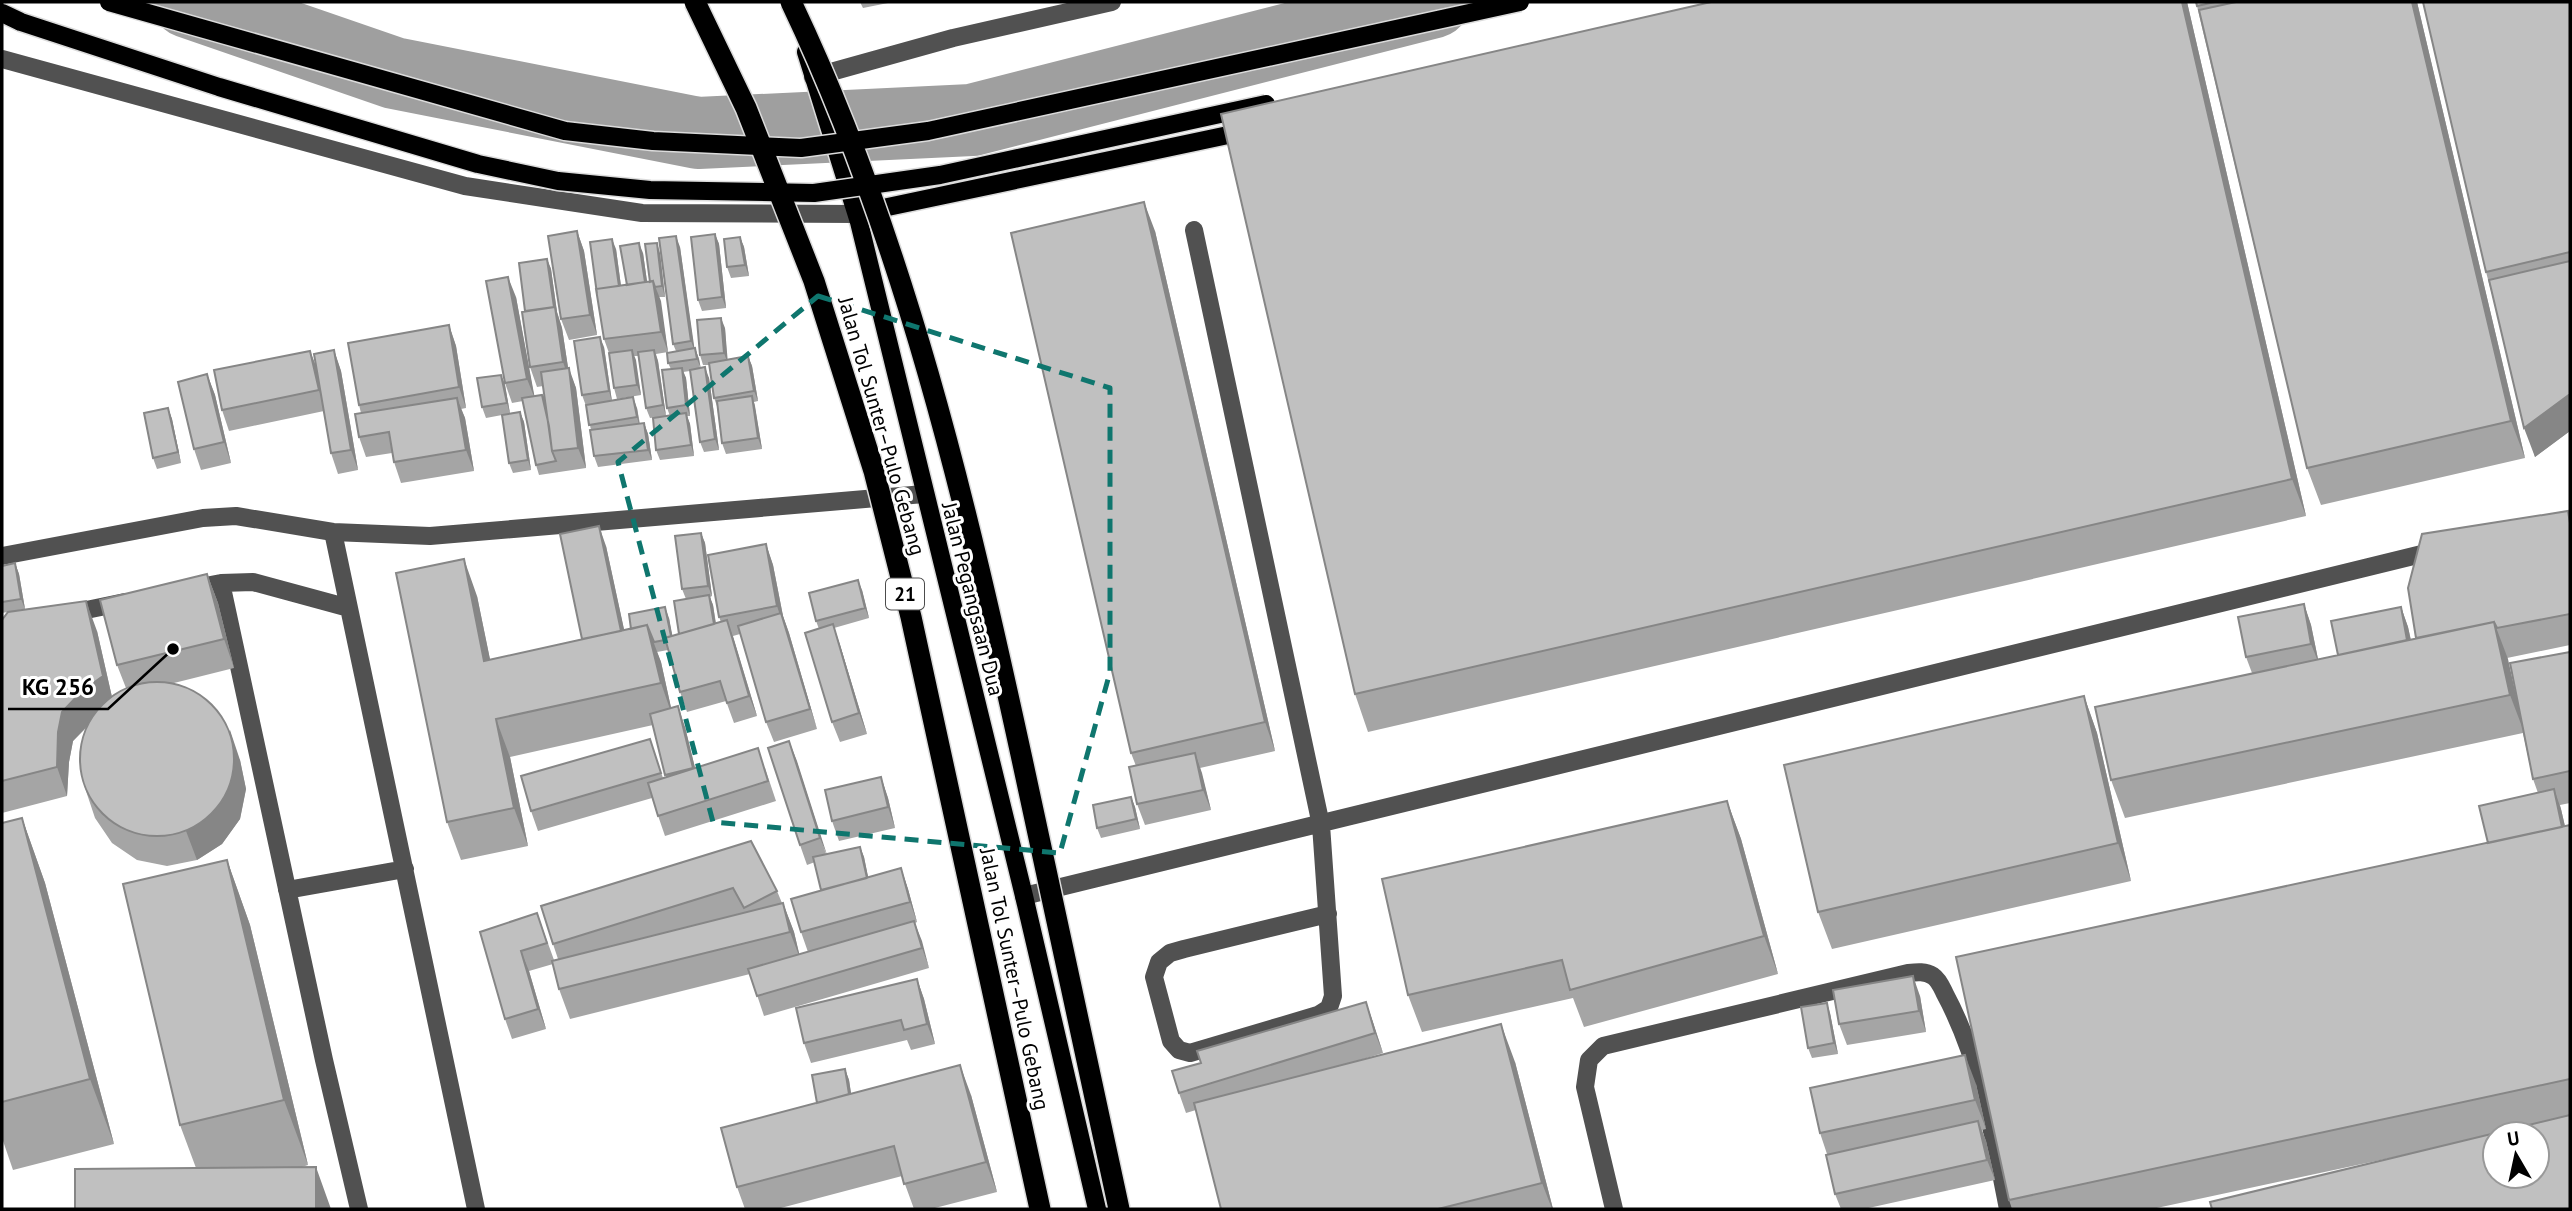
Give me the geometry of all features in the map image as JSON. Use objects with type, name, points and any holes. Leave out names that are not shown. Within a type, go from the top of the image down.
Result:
[{"type":"highway","name":"Jalan Tol Sunter–Pulo Gebang","points":[[695,2],[746,108],[809,269],[874,471],[911,617],[1040,1209]]},
{"type":"highway","points":[[792,2],[829,88],[896,268],[959,485],[987,596],[1119,1209]]},
{"type":"main road","points":[[109,2],[565,131],[653,141],[801,148],[928,131],[1520,2]]},
{"type":"main road","name":"Jalan Pegangsaan Dua","points":[[792,2],[856,214],[1024,896],[1097,1209]]},
{"type":"main road","points":[[2,13],[219,87],[478,164],[558,181],[650,190],[814,193],[839,190],[940,175],[1278,102]]},
{"type":"main road","points":[[856,214],[1260,128]]},
{"type":"street","points":[[815,85],[953,38],[1112,2]]},
{"type":"street","points":[[2,59],[465,186],[642,213],[856,214]]},
{"type":"street","points":[[1194,230],[1321,825],[1328,914],[1334,996],[1329,1008],[1318,1015],[1189,1053],[1179,1050],[1171,1041],[1154,976],[1159,962],[1170,953],[1328,914]]},
{"type":"street","points":[[2,556],[203,518],[236,516],[333,532],[430,536],[924,494]]},
{"type":"street","points":[[333,532],[476,1209]]},
{"type":"street","points":[[1024,896],[2462,544]]},
{"type":"street","points":[[170,593],[221,583],[253,582],[349,608]]},
{"type":"street","points":[[221,583],[359,1209]]},
{"type":"street","points":[[56,616],[145,598]]},
{"type":"street","points":[[287,890],[405,869]]},
{"type":"street","points":[[1614,1209],[1586,1087],[1589,1060],[1603,1046],[1908,973],[1922,972],[1937,979],[1959,1022],[1984,1104],[2008,1209]]},
{"type":"highlighted area","points":[[818,296],[1110,388],[1110,672],[1060,853],[713,822],[618,462]]},
{"type":"building","points":[[1711,2],[2182,2],[2292,479],[1355,694],[1221,114]]},
{"type":"building","points":[[2196,2],[2215,2],[2197,6]]},
{"type":"building","points":[[2236,2],[2412,2],[2511,421],[2307,468],[2199,10]]},
{"type":"building","points":[[2423,2],[2570,2],[2570,252],[2486,272]]},
{"type":"building","points":[[1144,202],[1265,722],[1131,753],[1011,233]]},
{"type":"building","points":[[577,231],[590,315],[561,319],[548,236]]},
{"type":"building","points":[[715,234],[722,297],[698,300],[691,237]]},
{"type":"building","points":[[676,236],[691,341],[673,344],[659,238]]},
{"type":"building","points":[[740,237],[745,265],[727,267],[724,239]]},
{"type":"building","points":[[612,239],[619,286],[596,289],[590,242]]},
{"type":"building","points":[[639,243],[645,282],[627,285],[620,246]]},
{"type":"building","points":[[657,243],[662,286],[655,287],[653,281],[650,282],[645,244]]},
{"type":"building","points":[[547,259],[554,307],[525,311],[519,263]]},
{"type":"building","points":[[2570,261],[2570,394],[2524,428],[2489,280]]},
{"type":"building","points":[[508,277],[527,379],[505,383],[486,281]]},
{"type":"building","points":[[653,281],[661,332],[604,339],[596,289]]},
{"type":"building","points":[[555,307],[563,362],[530,367],[522,312]]},
{"type":"building","points":[[721,318],[724,353],[700,355],[697,320]]},
{"type":"building","points":[[449,325],[459,387],[359,405],[348,343]]},
{"type":"building","points":[[600,337],[609,391],[582,395],[574,341]]},
{"type":"building","points":[[695,348],[697,359],[668,363],[667,353]]},
{"type":"building","points":[[334,350],[351,450],[331,453],[314,354]]},
{"type":"building","points":[[632,350],[637,385],[614,388],[609,353]]},
{"type":"building","points":[[654,350],[663,405],[646,408],[638,352]]},
{"type":"building","points":[[310,351],[319,390],[222,410],[214,370]]},
{"type":"building","points":[[748,356],[754,391],[714,398],[709,363]]},
{"type":"building","points":[[705,367],[715,439],[700,442],[690,370]]},
{"type":"building","points":[[569,368],[578,448],[552,451],[541,372]]},
{"type":"building","points":[[682,368],[686,405],[667,408],[662,370]]},
{"type":"building","points":[[207,374],[224,442],[194,449],[178,382]]},
{"type":"building","points":[[501,375],[507,403],[482,407],[477,378]]},
{"type":"building","points":[[542,395],[556,461],[536,465],[522,398]]},
{"type":"building","points":[[752,396],[758,438],[722,443],[717,401]]},
{"type":"building","points":[[633,397],[637,417],[589,425],[586,405]]},
{"type":"building","points":[[457,398],[466,450],[394,462],[389,432],[359,437],[355,414]]},
{"type":"building","points":[[168,408],[178,452],[153,458],[144,413]]},
{"type":"building","points":[[520,412],[528,460],[509,463],[502,415]]},
{"type":"building","points":[[686,413],[691,445],[656,450],[653,418]]},
{"type":"building","points":[[644,423],[648,450],[594,456],[590,430]]},
{"type":"building","points":[[2568,511],[2570,614],[2497,628],[2494,622],[2416,638],[2408,588],[2422,534]]},
{"type":"building","points":[[599,526],[621,631],[582,639],[560,534]]},
{"type":"building","points":[[701,533],[708,586],[682,589],[675,536]]},
{"type":"building","points":[[766,544],[777,606],[719,617],[708,555]]},
{"type":"building","points":[[464,559],[484,661],[647,625],[661,683],[496,719],[514,808],[447,822],[396,573]]},
{"type":"building","points":[[15,563],[21,599],[2,602],[2,566]]},
{"type":"building","points":[[207,574],[224,639],[117,665],[100,600]]},
{"type":"building","points":[[858,580],[865,608],[816,621],[809,593]]},
{"type":"building","points":[[709,595],[714,624],[679,634],[674,601]]},
{"type":"building","points":[[86,601],[103,676],[82,691],[62,712],[58,732],[57,767],[2,781],[2,620],[8,612]]},
{"type":"building","points":[[2304,604],[2311,644],[2246,657],[2238,617]]},
{"type":"building","points":[[665,607],[671,636],[665,640],[654,642],[647,625],[631,629],[629,614]]},
{"type":"building","points":[[2401,607],[2407,640],[2338,655],[2331,621]]},
{"type":"building","points":[[781,613],[810,709],[766,722],[738,626]]},
{"type":"building","points":[[727,620],[749,696],[727,703],[720,681],[680,692],[665,638]]},
{"type":"building","points":[[2494,622],[2510,695],[2111,780],[2095,707]]},
{"type":"building","points":[[833,624],[859,713],[832,722],[805,633]]},
{"type":"building","points":[[2570,652],[2570,771],[2533,779],[2510,663]]},
{"type":"building","points":[[157,682],[186,688],[211,705],[228,730],[234,759],[228,788],[211,813],[186,830],[157,836],[128,830],[103,813],[86,788],[80,759],[86,730],[103,705],[128,688]]},
{"type":"building","points":[[2084,696],[2118,843],[1818,912],[1784,765]]},
{"type":"building","points":[[678,706],[693,768],[665,775],[650,714]]},
{"type":"building","points":[[650,739],[661,773],[531,811],[521,776]]},
{"type":"building","points":[[789,741],[820,838],[800,845],[768,748]]},
{"type":"building","points":[[758,748],[768,781],[658,816],[648,783]]},
{"type":"building","points":[[1195,753],[1203,790],[1137,804],[1129,767]]},
{"type":"building","points":[[881,777],[888,807],[832,821],[825,790]]},
{"type":"building","points":[[2554,789],[2562,827],[2488,843],[2479,806]]},
{"type":"building","points":[[1131,797],[1136,819],[1097,828],[1093,805]]},
{"type":"building","points":[[1727,801],[1764,936],[1570,990],[1562,960],[1408,995],[1382,879]]},
{"type":"building","points":[[22,818],[90,1079],[2,1102],[2,823]]},
{"type":"building","points":[[2570,825],[2570,1079],[2009,1200],[1956,957]]},
{"type":"building","points":[[751,841],[777,891],[744,908],[733,888],[553,944],[541,906]]},
{"type":"building","points":[[860,847],[867,878],[821,890],[813,857]]},
{"type":"building","points":[[227,860],[284,1100],[180,1125],[123,884]]},
{"type":"building","points":[[901,868],[910,902],[801,932],[791,899]]},
{"type":"building","points":[[783,903],[790,932],[559,989],[552,961]]},
{"type":"building","points":[[537,913],[547,943],[521,951],[538,1009],[505,1019],[480,932]]},
{"type":"building","points":[[914,921],[922,948],[757,996],[748,969]]},
{"type":"building","points":[[1913,976],[1919,1011],[1839,1024],[1833,990]]},
{"type":"building","points":[[917,979],[927,1024],[904,1030],[901,1020],[804,1043],[796,1008]]},
{"type":"building","points":[[1366,1002],[1375,1033],[1179,1093],[1172,1071],[1201,1063],[1197,1051]]},
{"type":"building","points":[[1827,1003],[1834,1043],[1808,1048],[1801,1007]]},
{"type":"building","points":[[1501,1024],[1542,1183],[1438,1209],[1221,1209],[1194,1103]]},
{"type":"building","points":[[1965,1055],[1975,1100],[1820,1133],[1810,1088]]},
{"type":"building","points":[[960,1065],[986,1162],[904,1184],[894,1146],[737,1187],[721,1128]]},
{"type":"building","points":[[845,1069],[849,1094],[817,1103],[812,1075]]},
{"type":"building","points":[[2570,1115],[2570,1209],[2212,1209],[2210,1202],[2481,1137],[2481,1190],[2551,1190],[2549,1120]]},
{"type":"building","points":[[1978,1121],[1987,1160],[1835,1194],[1826,1155]]},
{"type":"building","points":[[316,1167],[316,1209],[75,1209],[75,1169]]},
{"type":"waterway","points":[[188,2],[394,73],[698,133],[972,120],[1434,2]]},
{"type":"place","name":"KG 256","points":[[173,649]]}]
